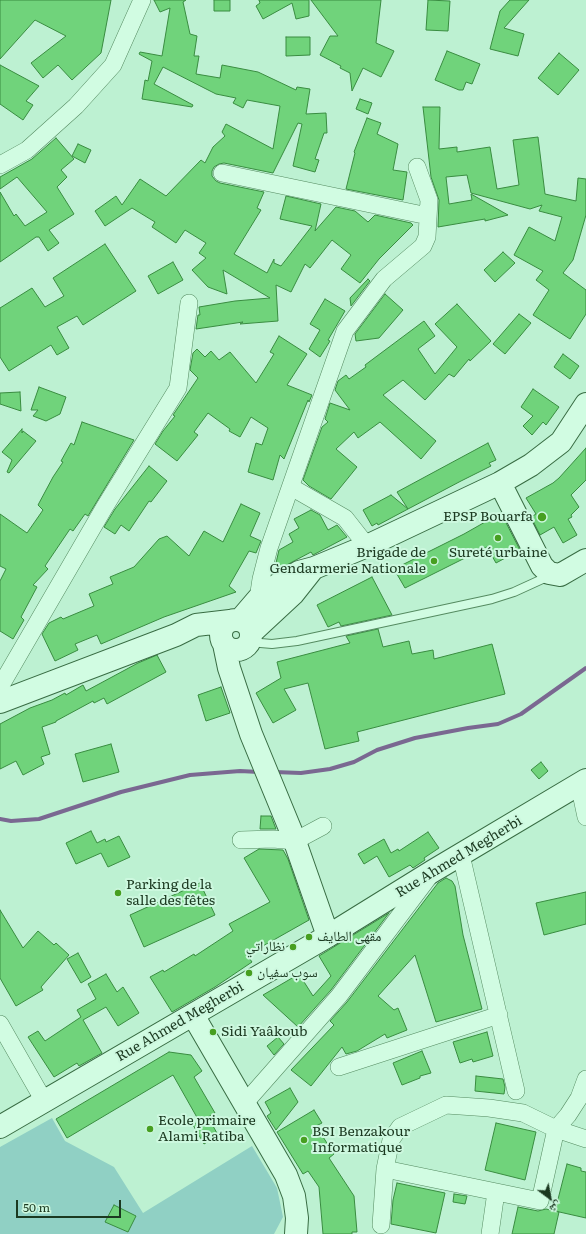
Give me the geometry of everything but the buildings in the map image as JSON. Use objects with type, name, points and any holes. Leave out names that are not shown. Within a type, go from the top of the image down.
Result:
[{"type":"street","points":[[0,165],[27,150],[76,106],[113,65],[142,0]]},
{"type":"street","points":[[328,936],[294,838],[251,734],[234,680],[237,635],[258,599],[261,578],[269,548],[345,331],[384,279],[423,246],[427,237],[429,200],[417,167]]},
{"type":"street","points":[[222,173],[428,216]]},
{"type":"street","points":[[0,686],[104,508],[178,388],[189,303]]},
{"type":"street","points":[[258,599],[274,587],[300,572],[314,568],[367,546],[500,483],[531,465],[561,442],[586,404]]},
{"type":"street","points":[[500,483],[542,566],[550,573],[560,575],[586,560]]},
{"type":"street","points":[[291,487],[345,518],[367,546]]},
{"type":"street","points":[[0,702],[176,635],[196,625],[237,635],[293,594],[314,568]]},
{"type":"street","points":[[582,782],[586,817]]},
{"type":"street","name":"Rue Ahmed Megherbi","points":[[0,1127],[328,936],[582,782]]},
{"type":"street","points":[[242,840],[294,838],[323,826]]},
{"type":"street","points":[[461,855],[516,1091]]},
{"type":"street","points":[[244,1104],[338,996],[433,871]]},
{"type":"street","points":[[208,1042],[205,1022],[206,1015],[217,1001]]},
{"type":"street","points":[[193,1015],[286,1175],[294,1196],[294,1229]]},
{"type":"street","points":[[339,1067],[499,1015]]},
{"type":"street","points":[[0,1024],[44,1101]]},
{"type":"street","points":[[172,1027],[190,1029],[197,1032],[208,1042]]},
{"type":"street","points":[[385,1169],[540,1201],[556,1129],[568,1115],[579,1098],[586,1079]]},
{"type":"street","points":[[381,1225],[385,1169],[390,1140],[400,1127],[446,1105],[489,1108],[522,1113],[556,1129],[586,1139]]},
{"type":"street","points":[[490,1234],[496,1192]]},
{"type":"lane","points":[[237,635],[272,644],[297,641],[492,599],[514,592],[554,574]]},
{"type":"shaded area","points":[[52,1118],[65,1141],[114,1167],[143,1213],[252,1146],[277,1188],[283,1217],[274,1234],[0,1234],[0,1147]]},
{"type":"waterway","points":[[274,772],[301,773],[330,769],[354,762],[377,750],[415,738],[498,724],[521,714],[586,668]]},
{"type":"waterway","points":[[0,819],[11,821],[39,819],[121,792],[190,775],[240,771],[259,772]]},
{"type":"place","name":"EPSP Bouarfa","points":[[542,517]]},
{"type":"place","name":"Sureté urbaine","points":[[498,538]]},
{"type":"place","name":"Brigade de Gendarmerie Nationale","points":[[434,561]]},
{"type":"place","name":"Parking de la salle des fêtes","points":[[118,893]]},
{"type":"place","name":"مقهى الطايف","points":[[309,937]]},
{"type":"place","name":"نظاراتي","points":[[293,947]]},
{"type":"place","name":"سوب سفيان","points":[[249,973]]},
{"type":"place","name":"Sidi Yaâkoub","points":[[213,1032]]},
{"type":"place","name":"Ecole primaire Alami Ratiba","points":[[150,1129]]},
{"type":"place","name":"BSI Benzakour Informatique","points":[[304,1140]]}]
